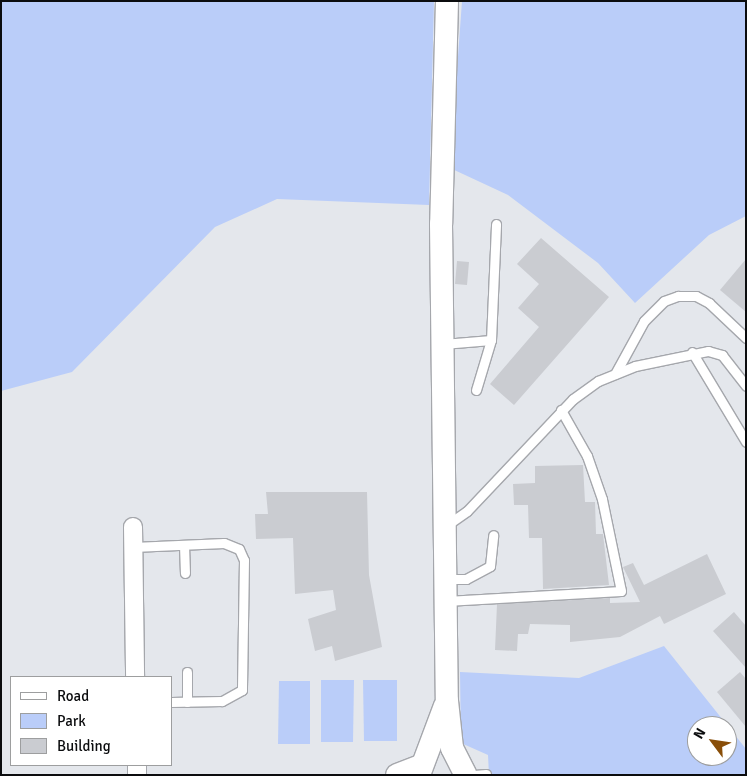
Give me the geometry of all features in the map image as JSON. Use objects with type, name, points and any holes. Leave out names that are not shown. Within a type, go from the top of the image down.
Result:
[{"type":"street","points":[[447,1],[441,224],[448,701],[469,768]]},
{"type":"street","points":[[133,527],[136,676]]},
{"type":"street","points":[[421,767],[448,701]]},
{"type":"street","points":[[397,775],[421,767],[440,752],[469,768]]},
{"type":"lane","points":[[476,390],[492,340],[496,224]]},
{"type":"lane","points":[[615,374],[644,321],[664,301],[678,296],[696,296],[709,303],[746,338]]},
{"type":"lane","points":[[443,344],[492,340]]},
{"type":"lane","points":[[692,352],[746,442]]},
{"type":"lane","points":[[446,526],[467,511],[561,410],[598,382],[615,374],[692,352],[722,355],[746,386]]},
{"type":"lane","points":[[446,601],[621,591],[602,500],[587,456],[561,410]]},
{"type":"lane","points":[[446,579],[466,579],[490,566],[493,535]]},
{"type":"lane","points":[[133,547],[184,544],[234,546],[242,554],[245,580],[242,690],[222,701],[172,702]]},
{"type":"lane","points":[[184,544],[185,573]]},
{"type":"lane","points":[[187,672],[187,702]]},
{"type":"lane","points":[[469,768],[474,775]]},
{"type":"green space","points":[[1,1],[434,1],[429,205],[277,199],[215,227],[72,372],[1,391]]},
{"type":"green space","points":[[462,1],[746,1],[746,216],[709,235],[635,303],[598,263],[508,195],[450,168]]},
{"type":"green space","points":[[664,646],[720,716],[687,716],[687,766],[737,766],[737,738],[746,749],[746,775],[489,775],[488,755],[461,743],[460,672],[579,678]]},
{"type":"green space","points":[[321,680],[354,680],[353,742],[321,742]]},
{"type":"green space","points":[[363,680],[397,680],[397,741],[364,741]]},
{"type":"green space","points":[[279,681],[310,681],[310,744],[278,744]]},
{"type":"building","points":[[541,238],[609,297],[514,405],[490,384],[539,327],[518,308],[539,284],[517,264]]},
{"type":"building","points":[[746,259],[746,312],[720,290]]},
{"type":"building","points":[[457,261],[469,262],[467,285],[455,284]]},
{"type":"building","points":[[583,465],[585,502],[595,502],[596,534],[603,534],[609,585],[543,589],[542,538],[529,538],[528,505],[514,505],[513,484],[535,483],[535,466]]},
{"type":"building","points":[[266,492],[367,492],[369,575],[382,647],[335,661],[332,646],[315,651],[308,619],[336,610],[333,590],[295,594],[293,538],[256,539],[255,514],[268,514]]},
{"type":"building","points":[[707,554],[726,594],[664,624],[660,616],[620,637],[570,642],[570,625],[530,624],[528,634],[518,634],[517,651],[495,650],[497,604],[610,598],[610,603],[640,602],[623,567],[633,563],[644,585]]},
{"type":"building","points":[[734,612],[746,626],[746,668],[713,631]]},
{"type":"building","points":[[740,672],[746,679],[746,727],[737,716],[717,692]]}]
